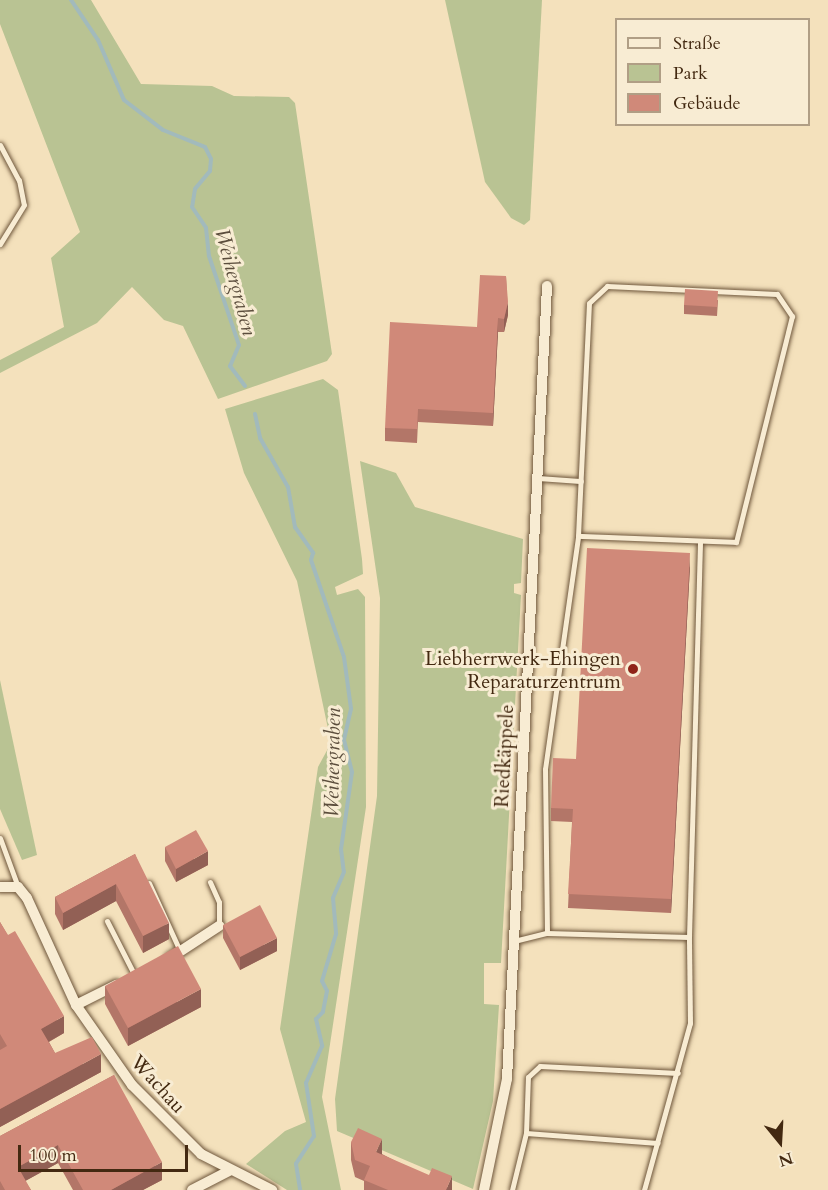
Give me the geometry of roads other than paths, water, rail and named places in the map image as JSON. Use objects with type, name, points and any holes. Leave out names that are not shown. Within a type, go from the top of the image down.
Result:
[{"type":"street","name":"Riedkäppele","points":[[484,1190],[507,1079],[547,286]]},
{"type":"street","points":[[0,887],[18,887]]},
{"type":"street","name":"Wachau","points":[[18,887],[76,1005],[148,1102],[201,1154],[229,1171],[272,1190]]},
{"type":"street","points":[[76,1005],[180,953],[219,926]]},
{"type":"street","points":[[192,1190],[229,1171]]},
{"type":"lane","points":[[0,145],[19,180],[24,205],[0,244]]},
{"type":"lane","points":[[547,933],[545,769],[578,536],[589,303],[607,286],[777,294],[792,316],[736,542],[578,536]]},
{"type":"lane","points":[[537,478],[581,481]]},
{"type":"lane","points":[[644,1190],[690,1023],[689,937],[700,541]]},
{"type":"lane","points":[[0,838],[18,887]]},
{"type":"lane","points":[[148,881],[180,953]]},
{"type":"lane","points":[[210,882],[219,902],[219,926]]},
{"type":"lane","points":[[107,921],[144,971]]},
{"type":"lane","points":[[513,941],[547,933],[689,937]]},
{"type":"lane","points":[[512,1190],[526,1132],[528,1077],[540,1066],[678,1073]]},
{"type":"lane","points":[[526,1132],[658,1143]]},
{"type":"waterway","name":"Weihergraben","points":[[71,0],[98,40],[124,100],[163,130],[205,147],[211,159],[210,171],[195,189],[192,207],[206,228],[209,256],[239,345],[230,366],[245,386]]},
{"type":"waterway","name":"Weihergraben","points":[[255,414],[260,438],[288,487],[295,527],[313,553],[311,560],[344,657],[351,709],[344,740],[352,772],[341,849],[344,872],[333,898],[336,934],[322,981],[327,991],[323,1012],[316,1019],[322,1046],[306,1083],[314,1136],[296,1164],[300,1190]]},
{"type":"place","name":"Liebherrwerk-Ehingen Reparaturzentrum","points":[[633,669]]}]
